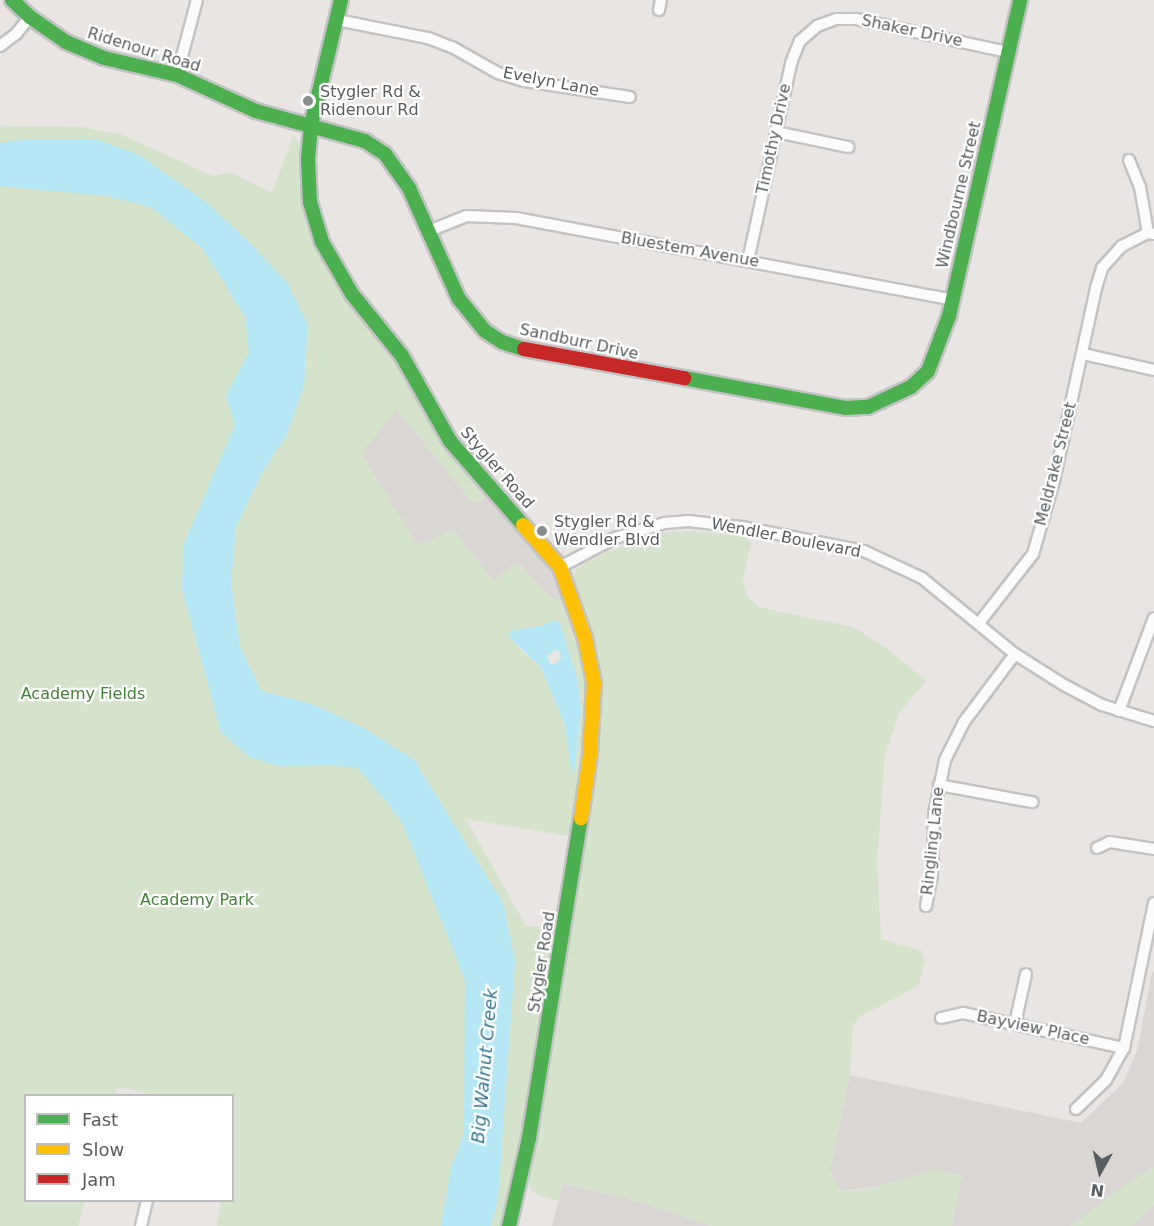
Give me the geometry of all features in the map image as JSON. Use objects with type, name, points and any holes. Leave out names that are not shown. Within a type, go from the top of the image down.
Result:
[{"type":"street","name":"Ridenour Road","points":[[12,0],[30,17],[66,42],[104,58],[177,75],[256,111],[311,125]]},
{"type":"street","points":[[177,75],[197,0]]},
{"type":"street","name":"Stygler Road","points":[[341,0],[311,125],[308,160],[310,202],[322,242],[352,294],[402,356],[450,441],[560,567],[585,638],[594,683],[590,755],[543,1061],[522,1175],[509,1226]]},
{"type":"street","name":"Windbourne Street","points":[[911,387],[928,371],[953,300],[1020,0]]},
{"type":"street","points":[[0,46],[16,34],[30,17]]},
{"type":"street","name":"Shaker Drive","points":[[817,26],[836,19],[856,19],[1007,52]]},
{"type":"street","name":"Evelyn Lane","points":[[337,20],[428,38],[452,47],[498,73],[524,81],[630,97]]},
{"type":"street","name":"Timothy Drive","points":[[748,261],[791,63],[800,41],[817,26]]},
{"type":"street","name":"Sandburr Drive","points":[[311,125],[365,141],[385,154],[400,172],[459,300],[485,332],[519,348],[846,408],[868,407],[911,387]]},
{"type":"street","points":[[776,132],[848,147]]},
{"type":"street","points":[[1129,160],[1140,187],[1151,234]]},
{"type":"street","name":"Bluestem Avenue","points":[[429,231],[466,216],[516,218],[953,300]]},
{"type":"street","name":"Meldrake Street","points":[[979,623],[1033,554],[1054,481],[1102,268],[1122,246],[1151,234]]},
{"type":"street","points":[[1083,354],[1154,370]]},
{"type":"street","name":"Wendler Boulevard","points":[[560,567],[615,538],[665,523],[688,521],[742,527],[864,551],[922,578],[1015,654],[1064,685],[1119,711],[1154,721]]},
{"type":"street","points":[[1119,711],[1154,618]]},
{"type":"street","name":"Ringling Lane","points":[[926,906],[932,875],[934,814],[939,785],[954,737],[1015,654]]},
{"type":"street","points":[[939,785],[1032,802]]},
{"type":"street","points":[[1097,848],[1110,842],[1154,849]]},
{"type":"street","points":[[1076,1110],[1107,1080],[1124,1048],[1154,903]]},
{"type":"street","points":[[1015,1024],[1026,974]]},
{"type":"street","name":"Bayview Place","points":[[941,1018],[963,1013],[1124,1048]]},
{"type":"street","points":[[141,1226],[147,1202]]},
{"type":"shaded area","points":[[396,409],[471,501],[489,495],[553,566],[568,607],[546,593],[518,562],[493,581],[453,529],[418,546],[361,453]]},
{"type":"shaded area","points":[[1152,972],[1154,972],[1154,1226],[952,1226],[961,1176],[840,1191],[830,1170],[850,1075],[1081,1123],[1123,1083],[1138,1048]]},
{"type":"shaded area","points":[[562,1184],[623,1197],[712,1226],[552,1226]]},
{"type":"green space","name":"Academy Park","points":[[0,126],[82,127],[120,134],[213,176],[230,172],[272,193],[293,135],[300,144],[299,183],[305,221],[328,274],[395,360],[413,395],[450,452],[489,495],[479,502],[471,501],[397,410],[362,453],[418,546],[453,529],[493,581],[518,562],[546,593],[568,607],[582,650],[588,683],[589,712],[574,837],[466,819],[526,926],[559,928],[538,1061],[503,1226],[491,1226],[498,1199],[515,961],[503,903],[414,760],[364,728],[312,704],[261,691],[240,647],[231,584],[236,527],[261,474],[286,436],[304,386],[308,325],[218,538],[238,688],[364,754],[484,910],[471,1226],[217,1226],[221,1202],[234,1202],[234,1094],[151,1094],[118,1087],[115,1094],[24,1094],[24,1202],[85,1202],[78,1226],[0,1226]],"holes":[[[553,620],[560,623],[578,681],[581,711],[574,773],[571,770],[565,725],[541,667],[518,648],[514,630],[542,626]]]},
{"type":"green space","points":[[695,531],[744,535],[751,543],[743,581],[748,597],[759,607],[853,627],[886,648],[926,681],[899,713],[885,756],[877,861],[881,939],[922,951],[925,963],[918,986],[859,1017],[853,1025],[850,1075],[830,1170],[841,1191],[861,1190],[935,1170],[962,1175],[952,1226],[712,1226],[623,1197],[562,1184],[558,1201],[537,1195],[530,1189],[528,1173],[547,1074],[598,739],[601,705],[599,679],[572,584],[575,572],[580,566],[609,551],[658,532]]},
{"type":"green space","points":[[1154,1167],[1154,1205],[1131,1226],[1070,1226],[1127,1183]]},
{"type":"water","name":"Big Walnut Creek","points":[[27,139],[95,139],[139,155],[207,203],[251,244],[288,284],[308,325],[304,386],[286,436],[261,474],[236,527],[231,584],[240,647],[261,691],[312,704],[364,728],[414,760],[503,903],[515,961],[498,1199],[491,1226],[441,1226],[451,1168],[464,1134],[465,980],[401,820],[358,768],[334,765],[279,766],[249,757],[221,732],[182,589],[183,546],[235,425],[226,396],[249,352],[245,317],[203,249],[151,207],[108,196],[0,186],[0,143]]},
{"type":"water","points":[[553,620],[560,623],[578,681],[581,711],[574,773],[571,770],[565,725],[541,667],[510,638],[510,632],[514,630],[542,626]],"holes":[[[555,650],[560,652],[561,658],[555,664],[550,664],[547,656]]]},
{"type":"traffic: fast","points":[[12,0],[30,17],[66,42],[104,58],[177,75],[256,111],[365,141],[385,154],[409,188],[459,299],[485,331],[502,342],[524,349]]},
{"type":"traffic: fast","points":[[341,0],[311,125],[308,160],[310,202],[322,242],[352,294],[402,356],[450,441],[523,525]]},
{"type":"traffic: fast","points":[[684,378],[846,408],[868,407],[911,387],[928,371],[949,316],[1020,0]]},
{"type":"traffic: fast","points":[[509,1226],[529,1138],[581,818]]},
{"type":"traffic: slow","points":[[523,525],[560,567],[585,638],[594,683],[590,755],[581,818]]},
{"type":"traffic: jam","points":[[524,349],[684,378]]},
{"type":"place","name":"Stygler Rd & Ridenour Rd","points":[[308,101]]},
{"type":"place","name":"Stygler Rd & Wendler Blvd","points":[[542,531]]},
{"type":"park label","name":"Academy Fields","points":[[83,694]]}]
